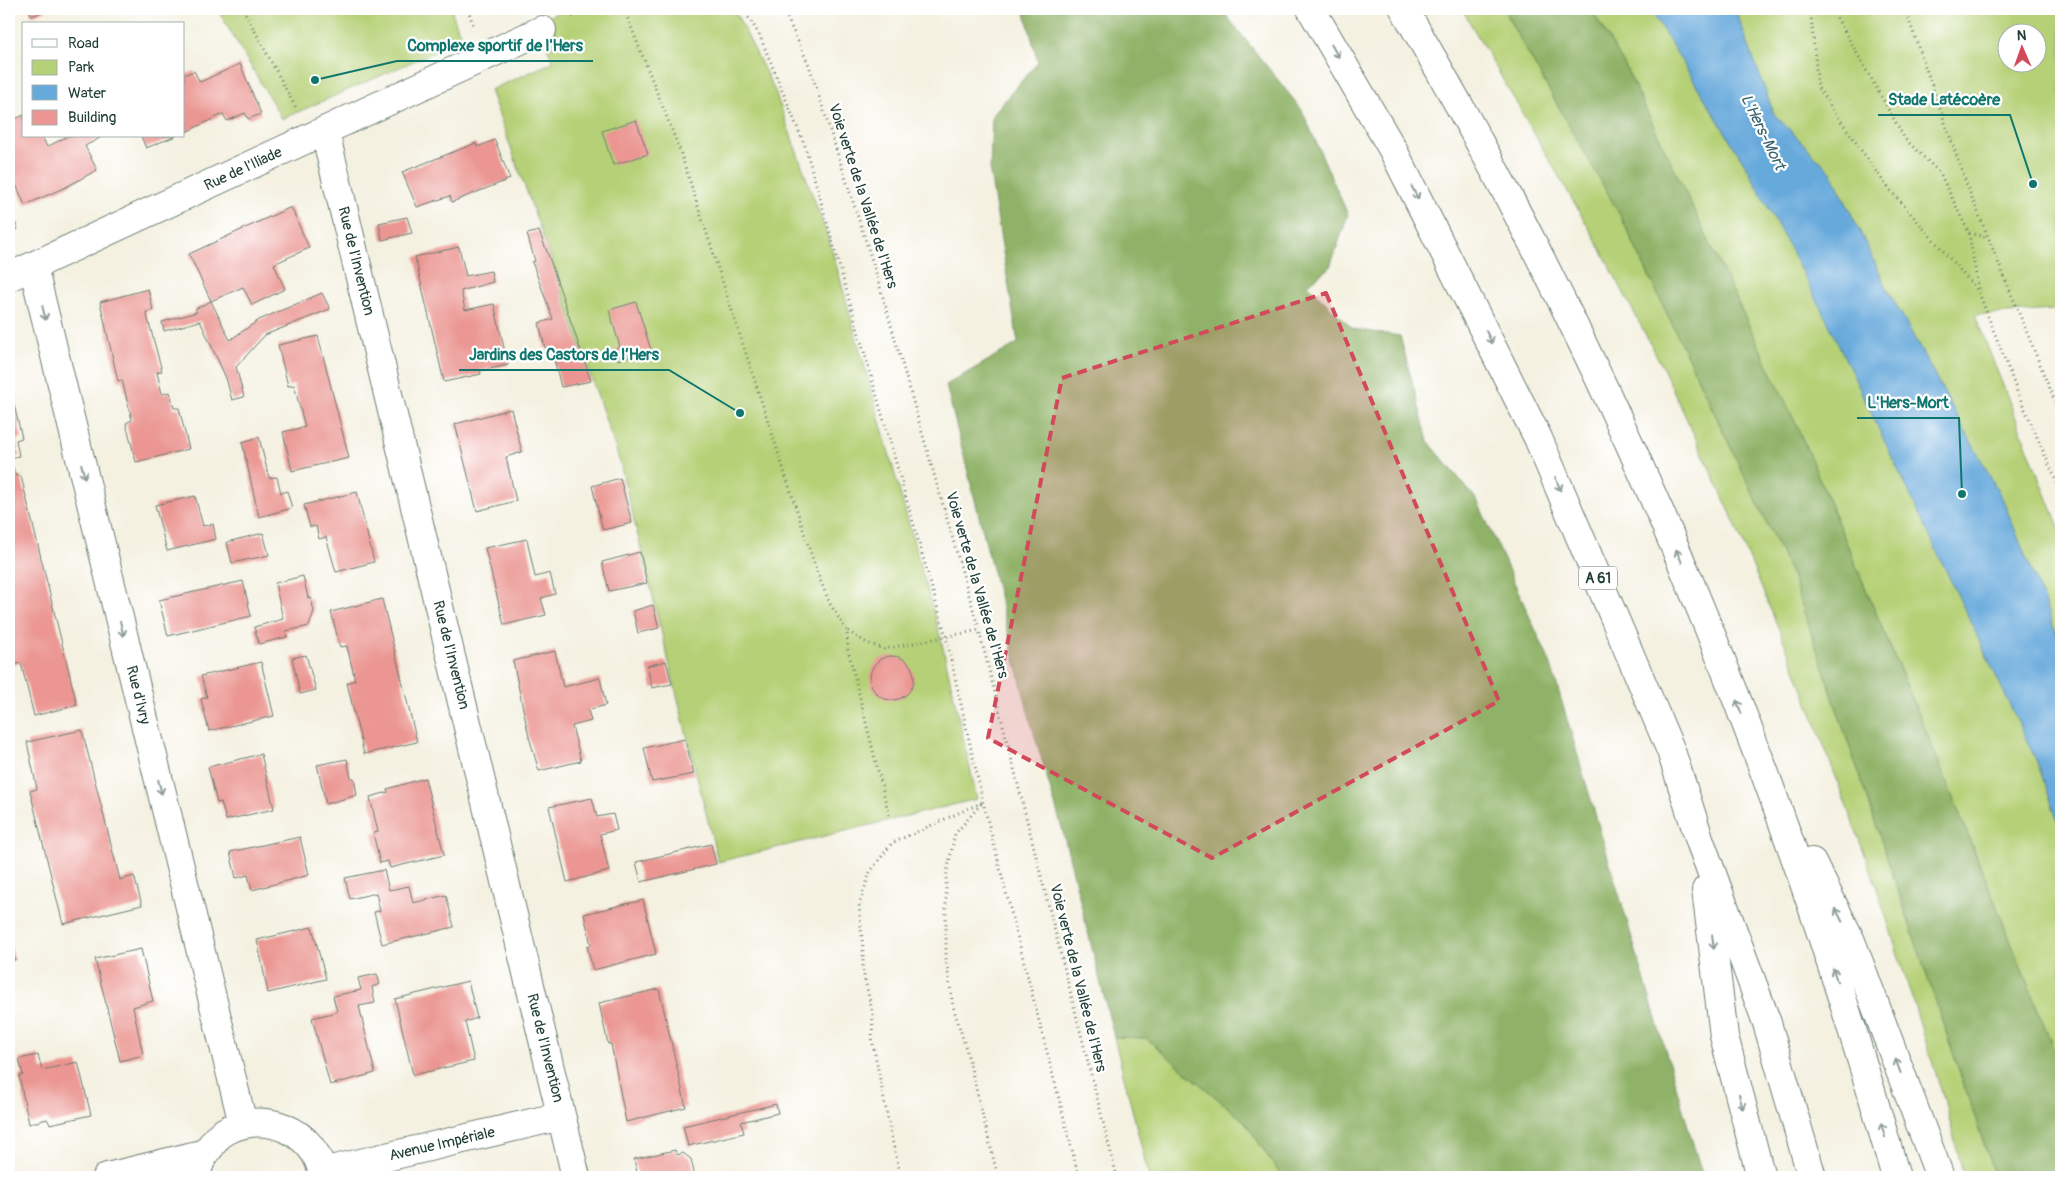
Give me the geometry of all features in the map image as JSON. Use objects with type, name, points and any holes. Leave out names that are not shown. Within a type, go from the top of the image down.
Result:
[{"type":"main road","name":"A 61","points":[[1311,9],[1393,150],[1538,438],[1671,751],[1700,842],[1766,1023],[1812,1177]]},
{"type":"main road","points":[[1404,9],[1448,83],[1519,218],[1616,412],[1691,583],[1753,744],[1826,943],[1873,1094],[1896,1177]]},
{"type":"main road","name":"Rue de l'Iliade","points":[[21,271],[542,30]]},
{"type":"main road","name":"Rue de l'Invention","points":[[325,132],[576,1177]]},
{"type":"main road","name":"Rue d'Ivry","points":[[21,271],[243,1124]]},
{"type":"main road","points":[[1753,744],[1851,941],[1940,1177]]},
{"type":"main road","points":[[1700,842],[1724,1036],[1761,1177]]},
{"type":"main road","name":"Avenue Impériale","points":[[323,1175],[561,1116]]},
{"type":"main road","points":[[107,1177],[201,1165],[221,1134],[243,1124],[266,1122],[288,1128],[307,1142],[316,1155],[323,1175]]},
{"type":"path","points":[[243,9],[300,116]]},
{"type":"path","points":[[624,9],[679,148],[818,575],[830,604],[847,631],[867,643],[884,649],[979,630]]},
{"type":"path","points":[[743,9],[759,34],[804,146],[946,637],[983,802],[1079,1177]]},
{"type":"path","name":"Voie verte de la Vallée de l'Hers","points":[[783,9],[809,65],[876,273],[979,630],[1117,1177]]},
{"type":"path","points":[[1812,9],[1811,16],[1818,88],[1885,184],[1979,293]]},
{"type":"path","points":[[1832,9],[1905,138],[1940,173],[1969,232],[1979,293],[2017,391],[2061,492]]},
{"type":"path","points":[[1905,9],[1968,188],[2061,416]]},
{"type":"path","points":[[1969,232],[1988,238]]},
{"type":"path","points":[[847,631],[848,650],[889,815]]},
{"type":"path","points":[[901,1177],[872,1039],[873,1015],[863,971],[864,949],[859,905],[870,872],[892,843],[983,802]]},
{"type":"path","points":[[983,802],[955,834],[946,876],[946,959],[953,1006],[967,1052],[998,1177]]},
{"type":"highlighted area","points":[[1326,293],[1499,701],[1212,858],[988,738],[1062,378]]},
{"type":"green space","points":[[217,9],[454,9],[452,12],[462,40],[282,119]]},
{"type":"green space","points":[[565,9],[734,9],[774,89],[830,243],[941,639],[977,799],[718,862],[619,459],[550,256],[490,90],[553,62],[537,22]]},
{"type":"green space","points":[[1024,9],[1221,9],[1302,110],[1348,215],[1330,267],[1307,285],[1353,329],[1400,336],[1428,441],[1477,500],[1550,662],[1703,1177],[1282,1177],[1245,1122],[1146,1038],[1114,1037],[1062,828],[1031,723],[946,385],[1018,343],[990,173],[992,115],[1038,62]]},
{"type":"green space","points":[[1462,9],[1503,9],[1620,215],[1792,576],[1995,1177],[1964,1177],[1944,1099],[1875,882],[1793,663],[1729,510],[1661,364],[1598,244]]},
{"type":"green space","points":[[1503,9],[1591,9],[1625,66],[1797,426],[1933,748],[2061,1067],[2061,1177],[1995,1177],[1792,576],[1620,215]]},
{"type":"green space","points":[[1591,9],[1650,9],[1749,171],[1825,314],[2037,762],[2061,829],[2061,1067],[1933,748],[1797,426],[1625,66]]},
{"type":"green space","points":[[1735,9],[2061,9],[2061,306],[2054,310],[1975,315],[2061,532],[2061,645],[2003,500],[1888,290],[1831,172],[1774,114]]},
{"type":"green space","points":[[1114,1037],[1146,1038],[1245,1122],[1282,1177],[1149,1177]]},
{"type":"water","points":[[1650,9],[1735,9],[1774,114],[1831,172],[1888,290],[2003,500],[2061,645],[2061,829],[2037,762],[1824,314],[1749,171]]},
{"type":"building","points":[[29,9],[49,9],[32,16]]},
{"type":"building","points":[[240,64],[261,114],[248,119],[245,113],[227,121],[223,114],[185,133],[185,75],[194,71],[200,82]]},
{"type":"building","points":[[22,116],[22,138],[43,138],[47,147],[64,138],[100,138],[85,146],[97,170],[66,187],[25,205],[9,169],[9,122]]},
{"type":"building","points":[[636,120],[648,154],[613,165],[602,131]]},
{"type":"building","points":[[142,138],[171,138],[146,148]]},
{"type":"building","points":[[495,140],[510,179],[452,202],[450,196],[417,207],[402,172],[476,143],[477,147]]},
{"type":"building","points":[[291,207],[309,248],[274,264],[285,289],[252,305],[243,287],[211,301],[189,254]]},
{"type":"building","points":[[9,208],[18,229],[9,233]]},
{"type":"building","points":[[407,217],[412,233],[382,240],[379,223]]},
{"type":"building","points":[[539,231],[591,381],[561,387],[551,347],[545,348],[539,323],[553,319],[532,262],[535,261],[527,234]]},
{"type":"building","points":[[459,247],[466,276],[491,271],[493,282],[461,291],[465,310],[494,304],[508,365],[480,371],[481,374],[444,382],[415,257]]},
{"type":"building","points":[[148,289],[153,310],[146,312],[162,371],[157,372],[162,394],[170,392],[174,408],[179,408],[189,449],[136,462],[126,423],[132,420],[122,380],[118,381],[100,302]]},
{"type":"building","points":[[322,293],[330,309],[265,335],[236,367],[244,397],[232,400],[226,378],[200,321],[164,331],[162,322],[197,312],[195,309],[211,301],[230,340],[259,320]]},
{"type":"building","points":[[636,302],[651,350],[618,360],[615,349],[620,347],[609,310]]},
{"type":"building","points":[[318,336],[349,458],[292,471],[283,432],[305,427],[294,385],[288,386],[278,345]]},
{"type":"building","points":[[9,384],[22,438],[16,440],[19,456],[10,458],[16,476],[21,476],[77,705],[34,716],[21,663],[9,666],[9,627],[12,627],[9,614]]},
{"type":"building","points":[[511,409],[522,452],[506,457],[516,501],[477,511],[455,424]]},
{"type":"building","points":[[259,437],[269,478],[277,477],[281,493],[287,491],[292,508],[259,517],[242,442]]},
{"type":"building","points":[[620,478],[632,523],[603,530],[592,486]]},
{"type":"building","points":[[357,492],[374,562],[336,572],[326,537],[319,539],[316,526],[310,527],[304,505]]},
{"type":"building","points":[[195,496],[203,526],[213,524],[216,539],[167,551],[155,505]]},
{"type":"building","points":[[263,533],[269,555],[232,563],[227,542]]},
{"type":"building","points":[[527,539],[535,577],[550,573],[555,594],[541,598],[546,615],[504,625],[485,548]]},
{"type":"building","points":[[640,552],[647,583],[609,591],[602,562]]},
{"type":"building","points":[[303,576],[308,598],[311,598],[314,611],[309,626],[286,631],[287,637],[259,644],[254,627],[283,619],[275,583]]},
{"type":"building","points":[[243,581],[251,616],[168,636],[159,600]]},
{"type":"building","points":[[382,599],[417,742],[364,754],[347,683],[355,680],[347,646],[340,647],[331,612]]},
{"type":"building","points":[[653,605],[659,628],[638,633],[633,611]]},
{"type":"building","points":[[555,651],[563,687],[600,678],[606,705],[588,710],[591,721],[572,726],[581,761],[539,771],[529,737],[513,661]]},
{"type":"building","points":[[306,655],[316,690],[300,694],[292,658]]},
{"type":"building","points":[[892,656],[904,660],[910,666],[914,678],[910,690],[904,696],[892,700],[880,696],[874,690],[870,678],[874,666],[880,660]]},
{"type":"building","points":[[666,661],[672,684],[652,688],[647,666]]},
{"type":"building","points":[[261,662],[274,716],[209,731],[201,699],[207,697],[201,676]]},
{"type":"building","points":[[82,730],[120,880],[134,876],[142,905],[63,924],[30,791],[37,789],[27,742]]},
{"type":"building","points":[[685,739],[694,774],[652,782],[644,748]]},
{"type":"building","points":[[261,754],[274,809],[226,820],[221,802],[217,803],[208,767]]},
{"type":"building","points":[[347,759],[351,778],[354,778],[357,795],[326,804],[317,765]]},
{"type":"building","points":[[425,778],[444,855],[390,868],[388,861],[380,863],[373,833],[378,832],[370,797],[388,792],[387,789]]},
{"type":"building","points":[[592,798],[597,817],[613,814],[617,830],[600,834],[609,871],[567,882],[549,807]]},
{"type":"building","points":[[300,837],[309,875],[252,890],[248,875],[236,878],[230,852]]},
{"type":"building","points":[[711,844],[716,864],[641,882],[636,862]]},
{"type":"building","points":[[384,870],[389,890],[409,886],[413,903],[446,895],[454,927],[382,944],[374,912],[380,911],[376,893],[350,899],[345,878]]},
{"type":"building","points":[[643,900],[656,954],[593,970],[587,946],[591,945],[584,914]]},
{"type":"building","points":[[312,927],[326,979],[268,993],[257,940]]},
{"type":"building","points":[[9,939],[15,960],[9,961]]},
{"type":"building","points":[[141,949],[153,1001],[133,1007],[143,1055],[120,1061],[95,959]]},
{"type":"building","points":[[377,974],[380,984],[372,987],[375,1003],[359,1006],[375,1073],[330,1085],[312,1018],[337,1012],[333,996],[361,990],[358,978]]},
{"type":"building","points":[[468,981],[477,1018],[465,1022],[474,1061],[413,1075],[395,999]]},
{"type":"building","points":[[659,989],[686,1107],[626,1122],[611,1044],[608,1044],[599,1003]]},
{"type":"building","points":[[38,1055],[42,1070],[78,1062],[91,1115],[50,1124],[47,1119],[29,1124],[19,1076],[23,1075],[19,1059]]},
{"type":"building","points":[[776,1104],[778,1113],[741,1122],[744,1133],[688,1146],[683,1126]]},
{"type":"building","points":[[675,1150],[677,1155],[683,1153],[691,1159],[695,1177],[638,1177],[634,1159]]},
{"type":"place","name":"Complexe sportif de l'Hers","points":[[315,80]]},
{"type":"place","name":"Stade Latécoère","points":[[2033,184]]},
{"type":"place","name":"Jardins des Castors de l’Hers","points":[[740,413]]},
{"type":"place","name":"L'Hers-Mort","points":[[1962,494]]}]
